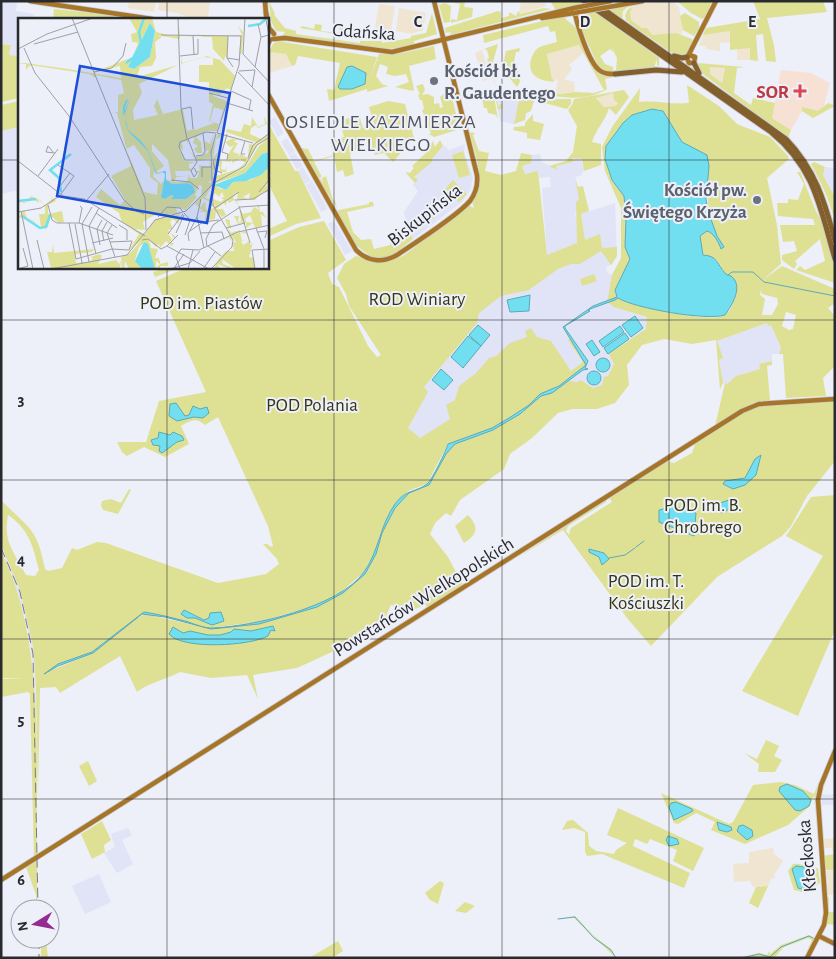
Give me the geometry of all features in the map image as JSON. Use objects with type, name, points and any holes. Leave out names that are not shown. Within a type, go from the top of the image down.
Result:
[{"type":"main road","points":[[584,1],[771,132],[798,156]]},
{"type":"main road","points":[[592,1],[771,127],[798,156],[817,182],[835,259]]},
{"type":"main road","points":[[651,48],[662,62],[656,70]]},
{"type":"main road","points":[[662,50],[679,58],[690,56]]},
{"type":"main road","points":[[694,63],[696,71],[712,85]]},
{"type":"main road","points":[[615,74],[670,70],[687,74]]},
{"type":"main road","points":[[827,221],[835,241]]},
{"type":"street","points":[[30,1],[145,18]]},
{"type":"street","points":[[265,1],[267,18]]},
{"type":"street","name":"Biskupińska","points":[[269,96],[356,249],[363,256],[373,259],[389,259],[465,205],[476,189],[477,175],[434,1]]},
{"type":"street","points":[[574,10],[611,1]]},
{"type":"street","points":[[574,10],[643,1]]},
{"type":"street","points":[[694,63],[688,62],[714,1]]},
{"type":"street","points":[[574,10],[597,68],[605,74],[615,74]]},
{"type":"street","name":"Gdańska","points":[[270,37],[385,52],[574,10]]},
{"type":"street","points":[[266,12],[266,18]]},
{"type":"street","name":"Powstańców Wielkopolskich","points":[[1,880],[747,408],[759,404],[835,399]]},
{"type":"street","name":"Kłeckoska","points":[[807,958],[819,936],[826,913],[818,800],[820,788],[835,751]]},
{"type":"street","points":[[819,936],[835,944]]},
{"type":"shaded area","points":[[1,1],[17,3],[16,11],[34,14],[33,18],[18,18],[18,56],[9,55],[11,45],[1,43]]},
{"type":"shaded area","points":[[129,1],[156,1],[154,12],[128,8]]},
{"type":"shaded area","points":[[159,1],[210,1],[208,17],[190,18],[177,13],[158,10]]},
{"type":"shaded area","points":[[521,1],[544,1],[546,6],[519,14]]},
{"type":"shaded area","points":[[658,1],[673,1],[679,7],[683,31],[681,35],[655,38],[629,18],[629,6]]},
{"type":"shaded area","points":[[379,4],[395,6],[390,37],[373,39]]},
{"type":"shaded area","points":[[399,8],[426,13],[423,30],[411,34],[396,31]]},
{"type":"shaded area","points":[[730,31],[730,43],[720,42],[720,51],[706,49],[706,46],[699,46],[703,35]]},
{"type":"shaded area","points":[[580,45],[583,53],[569,65],[572,69],[564,79],[574,82],[575,92],[555,94],[558,80],[552,79],[547,54]]},
{"type":"shaded area","points":[[737,47],[750,48],[750,60],[737,60]]},
{"type":"shaded area","points":[[482,50],[490,79],[483,81],[475,53]]},
{"type":"shaded area","points":[[269,52],[286,54],[292,66],[269,73]]},
{"type":"shaded area","points":[[709,67],[725,67],[722,83],[710,74]]},
{"type":"shaded area","points":[[781,70],[811,73],[830,83],[822,113],[813,118],[802,111],[791,130],[772,118]]},
{"type":"shaded area","points":[[613,93],[618,103],[616,106],[604,107],[596,97]]},
{"type":"shaded area","points":[[502,96],[521,101],[531,111],[526,113],[525,120],[513,124],[500,121],[496,98]]},
{"type":"shaded area","points":[[275,117],[284,133],[278,137],[269,121]]},
{"type":"shaded area","points":[[18,127],[18,190],[1,194],[1,131]]},
{"type":"shaded area","points":[[287,138],[295,152],[289,155],[281,142]]},
{"type":"shaded area","points":[[465,144],[464,151],[473,177],[470,191],[462,202],[413,239],[407,227],[404,212],[418,191],[413,185],[417,180],[414,177],[433,161],[432,159],[444,145],[449,150]]},
{"type":"shaded area","points":[[295,153],[303,166],[297,170],[289,156]]},
{"type":"shaded area","points":[[540,154],[542,162],[556,169],[556,166],[572,158],[581,159],[584,171],[582,175],[575,177],[580,199],[575,215],[585,240],[581,214],[615,203],[617,256],[612,264],[606,267],[608,273],[613,275],[614,307],[648,317],[652,327],[626,364],[627,386],[572,397],[485,435],[483,432],[419,438],[408,428],[412,376],[471,304],[547,255],[542,188],[551,187],[550,177],[539,178],[538,171],[525,174],[522,166],[531,160],[532,155]]},
{"type":"shaded area","points":[[303,167],[311,181],[305,184],[298,171]]},
{"type":"shaded area","points":[[825,167],[835,168],[833,194],[823,175]]},
{"type":"shaded area","points":[[312,181],[327,209],[321,212],[306,185]]},
{"type":"shaded area","points":[[334,221],[352,251],[345,255],[328,224]]},
{"type":"shaded area","points":[[767,323],[771,325],[781,348],[779,354],[772,354],[772,361],[759,364],[760,369],[736,376],[727,384],[722,383],[719,360],[722,358],[717,341]]},
{"type":"shaded area","points":[[1,546],[20,590],[33,646],[36,687],[37,855],[35,687],[31,649],[26,620]]},
{"type":"shaded area","points":[[835,794],[835,805],[822,805],[822,795]]},
{"type":"shaded area","points":[[128,828],[132,835],[122,840],[133,864],[117,873],[104,853],[115,847],[111,834]]},
{"type":"shaded area","points":[[835,838],[835,854],[833,854],[832,848],[825,848],[824,839]]},
{"type":"shaded area","points":[[773,848],[774,854],[783,861],[774,875],[775,878],[771,879],[768,886],[753,887],[750,881],[734,882],[733,864],[749,863],[749,852]]},
{"type":"shaded area","points":[[835,870],[835,894],[828,895],[827,871]]},
{"type":"shaded area","points":[[99,874],[111,902],[85,914],[72,886]]},
{"type":"green space","points":[[269,1],[274,15],[285,28],[296,31],[296,34],[360,43],[360,41],[382,41],[382,43],[411,38],[411,36],[426,33],[432,13],[437,34],[414,41],[414,44],[411,46],[380,50],[282,36],[285,32],[276,31],[271,21]]},
{"type":"green space","points":[[446,1],[465,1],[464,7],[473,8],[472,17],[451,23],[451,19],[457,20],[460,4]]},
{"type":"green space","points":[[550,1],[581,1],[584,4],[556,10]]},
{"type":"green space","points":[[677,1],[712,1],[706,16],[702,19],[691,13]]},
{"type":"green space","points":[[753,1],[823,1],[827,12],[767,18],[776,62],[766,61],[763,34],[756,35],[758,61],[750,60],[750,48],[730,50],[730,31],[703,35],[706,28],[760,19]]},
{"type":"green space","points":[[445,3],[451,6],[450,22],[444,23],[439,5]]},
{"type":"green space","points":[[629,6],[623,11],[622,20],[608,10]]},
{"type":"green space","points":[[544,8],[551,9],[450,35],[451,32],[446,33],[445,28],[498,11],[501,12],[501,18],[509,16],[509,12],[516,16],[518,11],[520,14]]},
{"type":"green space","points":[[633,8],[630,11],[631,20],[642,28],[647,28],[652,35],[676,33],[692,39],[693,42],[686,57],[675,55],[626,20],[625,15],[628,9]]},
{"type":"green space","points":[[54,9],[113,15],[114,18],[53,18]]},
{"type":"green space","points":[[595,12],[659,58],[659,65],[657,66],[657,59],[654,68],[617,72],[617,58],[612,48],[613,52],[610,49],[600,56],[605,64],[613,67],[613,71],[611,73],[599,68],[580,26],[586,24],[581,20],[581,15]]},
{"type":"green space","points":[[685,13],[699,22],[699,28],[694,36],[683,30],[680,16]]},
{"type":"green space","points":[[564,16],[579,34],[592,66],[604,76],[613,77],[605,79],[607,89],[598,94],[568,98],[528,91],[560,94],[575,92],[594,93],[604,90],[579,45],[547,54],[552,79],[558,81],[554,80],[553,82],[541,79],[532,73],[530,62],[535,51],[540,47],[557,42],[555,31],[550,32],[548,26],[484,43],[483,35]]},
{"type":"green space","points":[[315,24],[322,25],[321,31],[339,33],[340,26],[346,33],[353,33],[354,37],[300,28],[302,26],[314,29]]},
{"type":"green space","points":[[277,41],[377,57],[370,79],[379,54],[402,53],[434,46],[436,59],[409,66],[413,91],[395,87],[409,82],[406,74],[395,76],[386,74],[388,67],[380,64],[376,76],[382,84],[388,86],[367,92],[367,89],[329,101],[327,89],[334,90],[340,63],[298,56],[295,65],[292,66],[286,54],[269,52]]},
{"type":"green space","points":[[1,44],[11,45],[9,55],[18,56],[18,98],[1,102]]},
{"type":"green space","points":[[498,44],[491,69],[496,88],[487,59],[489,58],[487,50],[484,49]]},
{"type":"green space","points":[[520,48],[519,52],[516,52],[514,62],[517,63],[520,82],[517,87],[502,69],[506,51]]},
{"type":"green space","points":[[698,63],[744,67],[737,68],[734,93],[751,105],[753,98],[775,103],[772,118],[791,130],[788,138],[703,74],[696,68]],"holes":[[[710,67],[725,68],[722,83],[710,74]]]},
{"type":"green space","points":[[423,84],[425,90],[422,95],[428,94],[434,97],[434,104],[439,103],[440,108],[443,107],[440,97],[450,89],[459,126],[457,130],[434,137],[429,134],[431,133],[422,110],[424,109],[422,100],[420,100],[418,95],[420,94],[416,86]]},
{"type":"green space","points":[[687,85],[719,106],[737,124],[770,137],[788,156],[789,159],[767,178],[777,225],[781,264],[763,280],[782,266],[835,289],[835,303],[828,308],[835,316],[835,366],[823,378],[826,396],[786,398],[783,354],[779,354],[781,348],[771,325],[768,326],[767,323],[717,341],[723,358],[719,360],[723,383],[720,389],[716,340],[692,344],[664,339],[642,345],[627,365],[629,385],[615,403],[597,409],[572,409],[558,413],[532,438],[510,454],[504,469],[460,500],[451,516],[446,513],[435,523],[430,534],[448,557],[463,585],[713,426],[713,428],[428,608],[425,604],[416,609],[391,605],[385,618],[360,639],[297,668],[253,675],[258,699],[247,675],[211,678],[180,672],[137,692],[120,656],[60,693],[56,687],[40,688],[38,797],[36,687],[33,646],[20,590],[1,545],[1,500],[35,536],[45,569],[48,571],[62,568],[72,548],[77,550],[97,542],[106,543],[218,583],[266,574],[279,564],[277,559],[263,544],[273,546],[268,526],[218,417],[205,425],[193,420],[181,426],[189,444],[165,457],[144,447],[127,456],[122,452],[117,442],[146,442],[159,401],[206,392],[156,281],[184,269],[269,269],[269,241],[299,227],[324,221],[346,260],[328,273],[332,284],[339,287],[368,346],[377,357],[381,355],[349,306],[346,294],[337,278],[344,264],[356,256],[381,263],[403,256],[468,207],[468,205],[474,208],[472,201],[479,184],[479,176],[477,158],[469,132],[475,133],[473,135],[479,151],[489,153],[485,171],[501,175],[516,171],[521,153],[532,155],[531,163],[522,166],[525,174],[538,171],[547,255],[577,243],[576,202],[579,199],[575,177],[578,187],[583,186],[589,211],[581,214],[585,240],[600,234],[602,248],[617,247],[617,256],[611,265],[601,251],[580,264],[571,264],[558,269],[529,290],[501,296],[479,313],[477,323],[424,387],[428,392],[408,428],[420,438],[450,419],[446,405],[455,400],[459,386],[476,373],[489,358],[496,356],[510,343],[527,337],[525,331],[531,328],[537,337],[551,341],[571,371],[583,362],[568,340],[570,338],[586,365],[559,386],[540,394],[529,405],[492,428],[448,444],[427,484],[410,490],[397,501],[380,534],[375,552],[363,573],[341,592],[316,606],[258,622],[209,628],[144,612],[92,652],[58,664],[52,670],[93,653],[134,620],[145,614],[211,629],[259,624],[317,607],[343,593],[365,574],[376,554],[382,533],[395,508],[409,493],[428,486],[446,454],[455,444],[493,430],[520,414],[541,396],[552,392],[569,381],[577,382],[581,380],[593,388],[602,385],[604,377],[608,376],[614,364],[609,354],[646,329],[647,317],[614,307],[607,302],[612,275],[621,258],[621,208],[605,171],[602,147],[612,127],[640,88],[639,102],[689,103]],"holes":[[[652,109],[663,111],[682,142],[707,155],[708,211],[716,236],[724,247],[721,249],[716,238],[710,232],[707,231],[700,236],[703,254],[717,260],[725,274],[736,283],[735,296],[725,315],[717,317],[689,316],[654,309],[617,298],[615,289],[630,259],[625,239],[624,196],[612,180],[605,159],[606,146],[617,130],[633,115]],[[761,290],[762,294],[777,298],[778,304],[772,315],[762,315],[765,299],[760,295]],[[786,312],[796,315],[793,329],[789,330],[782,326]],[[8,515],[26,533],[35,554],[39,570],[35,576],[26,575],[8,540]]]},
{"type":"green space","points":[[624,90],[629,97],[616,115],[609,108],[594,137],[592,142],[601,144],[601,165],[584,171],[582,159],[572,158],[573,162],[556,166],[557,170],[549,166],[566,161],[573,152],[577,126],[568,110],[574,99]],"holes":[[[613,93],[614,100],[618,103],[616,106],[604,107],[596,98]]]},
{"type":"green space","points":[[528,93],[536,94],[531,111],[526,113],[525,120],[514,124],[519,100],[502,96],[497,98],[498,108],[500,104],[503,105],[502,109],[498,109],[500,120],[495,96],[503,94],[514,97]]},
{"type":"green space","points":[[539,95],[556,99],[571,99],[571,104],[567,109],[537,101]]},
{"type":"green space","points":[[494,97],[498,119],[496,115],[488,113],[487,108],[484,108],[482,98]]},
{"type":"green space","points":[[18,101],[18,127],[1,131],[1,105]]},
{"type":"green space","points":[[388,101],[405,104],[414,138],[393,162],[384,153],[375,155],[368,137],[360,147],[350,154],[354,174],[345,177],[343,170],[337,172],[334,156],[314,162],[322,177],[318,178],[301,148],[308,149],[314,161],[334,155],[330,141],[344,137],[340,121],[359,115],[363,128],[374,124],[369,107]]},
{"type":"green space","points":[[828,103],[834,105],[833,107],[813,118],[802,111],[802,107],[818,111]]},
{"type":"green space","points":[[533,114],[533,121],[544,124],[540,140],[527,138],[527,133],[513,130],[514,127],[525,126],[525,123]]},
{"type":"green space","points":[[269,125],[295,171],[298,171],[321,218],[296,224],[269,237],[269,229],[287,221],[269,185],[269,178],[271,176],[269,172]]},
{"type":"green space","points":[[440,140],[443,146],[432,159],[433,161],[414,177],[418,180],[415,183],[406,173],[410,173],[414,168],[412,166],[426,153],[433,141],[435,147]]},
{"type":"green space","points":[[463,151],[470,175],[459,178],[452,155]]},
{"type":"green space","points":[[814,162],[825,167],[823,175],[833,194],[835,184],[835,234],[831,220],[834,218],[827,196],[811,164]]},
{"type":"green space","points":[[797,172],[800,172],[823,222],[834,262],[835,283],[796,270],[800,266],[805,270],[825,261],[820,239],[795,261],[797,264],[794,269],[782,260],[782,255],[797,251],[794,241],[783,242],[780,225],[815,225],[813,219],[778,216],[777,203],[788,203],[788,199],[798,200],[804,184]]},
{"type":"green space","points":[[326,176],[337,208],[318,179],[320,178],[323,183],[322,178]]},
{"type":"green space","points":[[453,180],[467,194],[459,202],[445,189]]},
{"type":"green space","points":[[369,202],[373,202],[374,206],[347,212],[353,232],[361,240],[371,239],[374,249],[390,245],[396,233],[407,227],[413,239],[393,255],[379,258],[370,256],[357,246],[337,212],[369,204]]},
{"type":"green space","points":[[429,207],[436,216],[420,228],[413,219]]},
{"type":"green space","points":[[162,269],[176,269],[155,277],[153,272]]},
{"type":"green space","points":[[594,274],[597,281],[582,286],[580,279]]},
{"type":"green space","points":[[772,361],[772,365],[767,366],[770,400],[752,404],[715,426],[725,383],[727,384],[736,376],[760,369],[759,364]]},
{"type":"green space","points":[[835,401],[835,461],[807,496],[791,526],[782,536],[717,577],[651,646],[627,618],[563,530],[517,558],[607,499],[606,502],[568,526],[566,531],[569,535],[571,528],[612,502],[610,499],[612,496],[667,461],[674,463],[692,453],[695,444],[748,409],[755,406],[757,408],[757,406],[810,402],[812,404],[812,402]]},
{"type":"green space","points":[[129,489],[131,490],[118,514],[103,510],[102,501],[111,499],[121,503]]},
{"type":"green space","points":[[835,495],[835,630],[798,716],[742,691],[823,556],[786,536],[811,497]]},
{"type":"green space","points":[[468,515],[474,523],[475,530],[472,537],[464,543],[455,526]]},
{"type":"green space","points":[[1,551],[15,586],[25,623],[32,661],[37,739],[37,855],[34,857],[30,694],[28,692],[1,697],[1,679],[24,678],[1,678]]},
{"type":"green space","points":[[766,740],[779,746],[774,756],[782,760],[775,772],[758,772],[759,764],[744,753],[757,759]]},
{"type":"green space","points":[[88,761],[97,781],[89,786],[79,766]]},
{"type":"green space","points":[[781,782],[795,785],[814,794],[818,784],[815,800],[816,820],[814,795],[810,806],[788,825],[745,844],[711,830],[715,822],[696,813],[678,824],[674,823],[661,793],[729,824],[733,822],[753,785]]},
{"type":"green space","points":[[618,808],[704,848],[693,871],[673,861],[677,850],[650,839],[647,844],[635,839],[633,846],[690,873],[684,888],[602,854],[587,856],[585,852],[585,832],[574,828],[562,830],[567,821],[573,820],[588,833],[589,846],[596,851],[614,854],[616,850],[627,843],[607,835]]},
{"type":"green space","points":[[102,821],[111,840],[104,845],[105,852],[92,859],[81,834]]},
{"type":"green space","points":[[835,854],[835,870],[825,870],[823,856]]},
{"type":"green space","points":[[37,860],[37,899],[36,899],[26,867]]},
{"type":"green space","points":[[793,864],[818,868],[822,896],[820,883],[806,893],[794,890],[788,871]]},
{"type":"green space","points":[[440,881],[444,883],[438,904],[430,900],[425,893]]},
{"type":"green space","points":[[768,886],[758,908],[749,903],[756,887]]},
{"type":"green space","points":[[827,897],[829,897],[829,912],[835,912],[835,925],[827,924],[823,932]]},
{"type":"green space","points":[[465,902],[475,906],[466,913],[455,911]]},
{"type":"green space","points":[[575,916],[593,935],[611,949],[616,958],[573,917],[556,919]]},
{"type":"green space","points":[[809,935],[815,938],[804,958],[812,940],[808,938],[784,947],[774,958],[736,958],[759,953],[767,955],[769,951],[770,954],[781,945]]},
{"type":"green space","points":[[338,941],[343,951],[332,958],[309,958]]},
{"type":"green space","points":[[41,949],[47,949],[48,958],[41,958]]},
{"type":"water","points":[[352,66],[366,73],[365,84],[352,89],[340,89],[338,87],[347,67]]},
{"type":"water","points":[[652,109],[663,111],[682,142],[707,155],[709,166],[706,199],[708,211],[717,236],[724,247],[721,249],[716,238],[710,232],[707,231],[700,236],[703,255],[714,258],[725,274],[731,276],[737,285],[736,296],[725,315],[703,316],[670,313],[639,306],[618,298],[588,310],[590,311],[565,326],[565,328],[588,361],[585,368],[588,369],[583,370],[552,393],[541,396],[520,414],[493,430],[455,444],[446,454],[429,485],[409,493],[395,508],[382,533],[376,554],[365,574],[343,593],[317,607],[259,624],[207,628],[248,624],[294,613],[336,595],[352,584],[369,564],[386,521],[395,504],[407,493],[427,484],[442,459],[448,444],[492,428],[529,405],[540,394],[559,386],[586,365],[563,327],[593,306],[617,297],[615,290],[630,259],[625,247],[626,218],[624,196],[612,180],[605,159],[606,146],[623,123],[632,115]]},
{"type":"water","points":[[530,295],[529,311],[510,312],[507,300]]},
{"type":"water","points":[[635,316],[643,328],[631,337],[622,325]]},
{"type":"water","points":[[478,325],[490,335],[481,346],[469,335]]},
{"type":"water","points":[[620,326],[624,332],[603,347],[599,341]]},
{"type":"water","points":[[625,333],[629,339],[608,354],[604,348]]},
{"type":"water","points":[[468,336],[481,346],[463,368],[451,357]]},
{"type":"water","points":[[592,340],[600,352],[594,356],[586,344]]},
{"type":"water","points":[[603,358],[608,360],[610,365],[608,370],[603,372],[598,370],[596,365],[598,360]]},
{"type":"water","points":[[441,369],[453,380],[444,390],[432,380]]},
{"type":"water","points":[[594,371],[599,373],[601,378],[599,383],[594,385],[589,383],[587,378],[589,373]]},
{"type":"water","points":[[176,403],[185,416],[189,415],[193,406],[200,409],[207,407],[209,413],[203,418],[194,417],[177,421],[169,416],[170,404]]},
{"type":"water","points":[[159,432],[170,435],[173,432],[182,436],[184,440],[177,442],[162,453],[159,451],[160,446],[153,445],[151,440],[158,438]]},
{"type":"water","points":[[761,455],[756,475],[745,485],[733,489],[723,484],[725,481],[745,478],[755,459]]},
{"type":"water","points":[[729,500],[731,503],[729,509],[722,513],[717,511],[720,503]]},
{"type":"water","points":[[674,506],[696,513],[694,536],[659,522],[659,510]]},
{"type":"water","points":[[589,549],[604,553],[609,559],[602,565],[599,557],[589,552]]},
{"type":"water","points":[[184,610],[204,620],[209,618],[210,613],[221,612],[224,621],[212,625],[195,618],[187,618],[181,614]]},
{"type":"water","points":[[144,612],[163,616],[205,628],[165,617],[142,614],[93,653],[58,666],[44,674],[58,664],[92,652]]},
{"type":"water","points":[[273,626],[275,631],[271,630],[268,636],[232,644],[217,645],[187,642],[176,639],[169,634],[173,627],[183,633],[190,631],[208,635],[220,635],[231,632],[234,629],[251,631]]},
{"type":"water","points":[[787,784],[803,791],[811,800],[809,806],[800,811],[795,810],[779,791],[780,787]]},
{"type":"water","points":[[676,802],[693,811],[674,820],[669,807],[671,803]]},
{"type":"water","points":[[717,822],[731,827],[732,830],[727,832],[719,830]]},
{"type":"water","points":[[743,825],[752,830],[753,836],[747,840],[737,831],[739,826]]},
{"type":"water","points":[[668,836],[677,839],[679,844],[669,846],[666,840]]},
{"type":"water","points":[[796,866],[804,867],[809,873],[808,887],[805,890],[798,888],[792,869]]},
{"type":"waterway","points":[[728,275],[732,272],[753,272],[764,282],[835,296]]},
{"type":"waterway","points":[[636,547],[644,541]]},
{"type":"waterway","points":[[609,558],[625,555],[635,548]]},
{"type":"waterway","points":[[558,919],[575,917],[594,938],[611,950],[616,958]]},
{"type":"waterway","points":[[742,958],[759,954],[770,957],[781,947],[809,936],[813,938]]},
{"type":"railway","points":[[1,548],[20,592],[33,654],[38,899]]},
{"type":"railway","points":[[39,949],[39,958]]},
{"type":"place","name":"Kościół bł. R. Gaudentego","points":[[434,81]]},
{"type":"place","name":"SOR","points":[[800,91]]},
{"type":"place","name":"Kościół pw. Świętego Krzyża","points":[[757,200]]},
{"type":"district","name":"OSIEDLE KAZIMIERZA WIELKIEGO","points":[[381,132]]},
{"type":"park label","name":"ROD Winiary","points":[[417,298]]},
{"type":"park label","name":"POD im. Piastów","points":[[201,302]]},
{"type":"park label","name":"POD Polania","points":[[312,404]]},
{"type":"park label","name":"POD im. B. Chrobrego","points":[[703,515]]},
{"type":"park label","name":"POD im. T. Kościuszki","points":[[646,591]]}]
